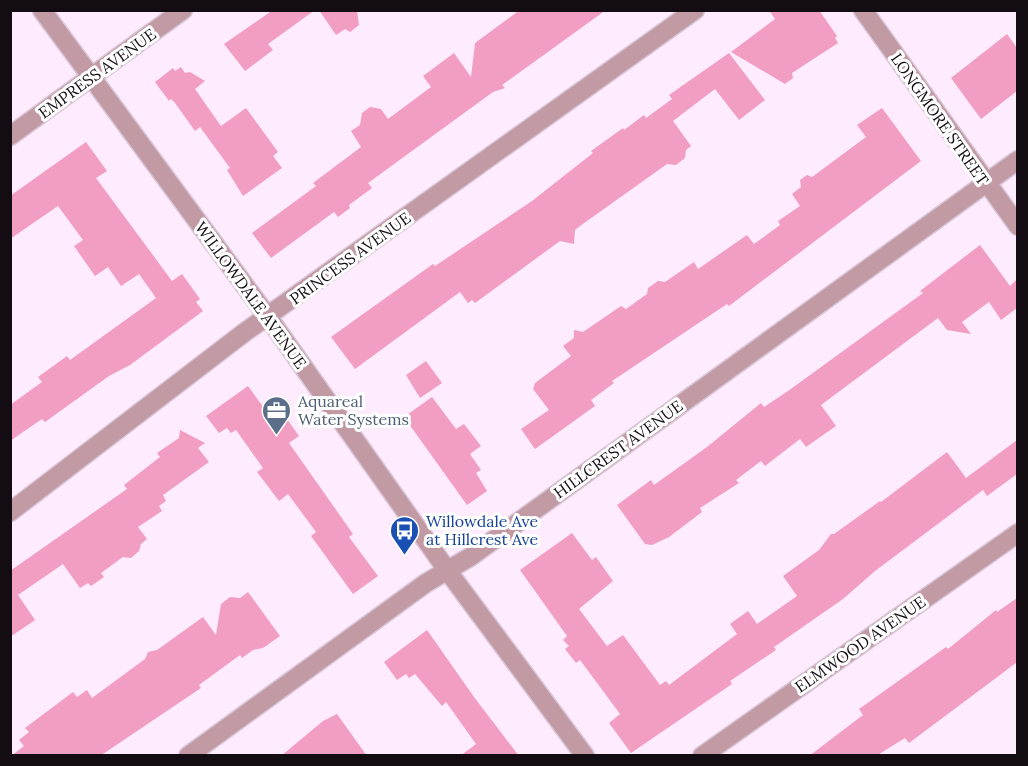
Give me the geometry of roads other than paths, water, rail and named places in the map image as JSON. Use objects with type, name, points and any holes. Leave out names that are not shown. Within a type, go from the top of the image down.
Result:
[{"type":"street","name":"WILLOWDALE AVENUE","points":[[42,10],[268,317],[447,570],[585,756]]},
{"type":"street","name":"EMPRESS AVENUE","points":[[10,136],[183,10]]},
{"type":"street","name":"PRINCESS AVENUE","points":[[10,512],[268,317],[695,10]]},
{"type":"street","name":"LONGMORE STREET","points":[[863,10],[1017,226]]},
{"type":"street","name":"HILLCREST AVENUE","points":[[188,756],[447,570],[470,557],[1017,160]]},
{"type":"street","name":"ELMWOOD AVENUE","points":[[702,756],[1017,533]]},
{"type":"place","name":"Aquareal Water Systems","points":[[277,436]]},
{"type":"place","name":"Willowdale Ave at Hillcrest Ave","points":[[405,556]]}]
